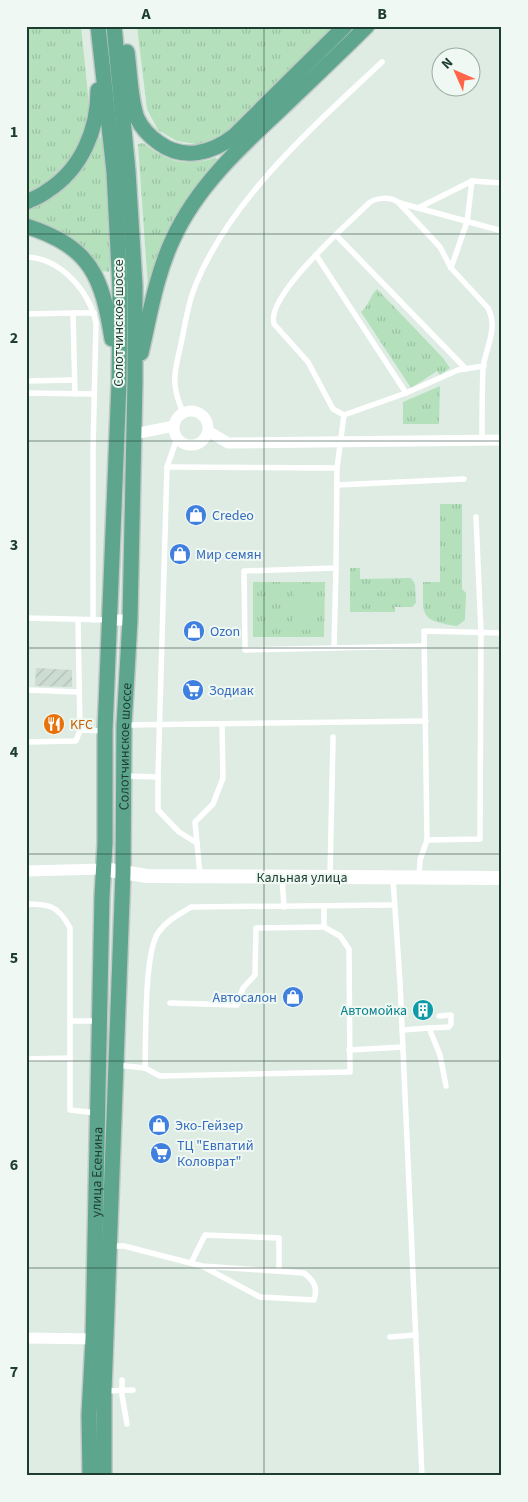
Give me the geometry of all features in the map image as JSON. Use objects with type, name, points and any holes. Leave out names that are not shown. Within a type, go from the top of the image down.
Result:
[{"type":"main road","points":[[26,202],[48,191],[73,168],[91,136],[98,103],[91,26]]},
{"type":"main road","name":"Солотчинское шоссе","points":[[98,26],[114,172],[120,290],[119,382],[105,731],[105,844],[103,869]]},
{"type":"main road","name":"Солотчинское шоссе","points":[[114,26],[127,162],[135,286],[134,434],[130,620],[124,725],[123,873]]},
{"type":"main road","points":[[124,26],[134,108],[140,125],[147,134],[163,146],[181,153],[194,154],[215,148],[234,136],[345,26]]},
{"type":"main road","points":[[135,381],[157,282],[173,238],[190,209],[210,181],[242,146],[367,26]]},
{"type":"main road","points":[[26,226],[46,233],[65,243],[80,254],[91,267],[107,306],[119,382]]},
{"type":"main road","name":"улица Есенина","points":[[103,869],[98,1114],[99,1339],[104,1391],[104,1476]]},
{"type":"main road","name":"улица Есенина","points":[[90,1476],[89,1415],[110,1246],[123,873]]},
{"type":"street","points":[[194,411],[203,416],[208,425],[208,430],[203,440],[192,445],[186,444],[176,432],[176,420],[183,413],[194,411]]},
{"type":"street","points":[[208,430],[228,443],[502,440]]},
{"type":"street","points":[[134,434],[176,432]]},
{"type":"street","points":[[109,620],[130,620]]},
{"type":"street","points":[[26,871],[103,869]]},
{"type":"street","name":"Кальная улица","points":[[103,869],[147,876],[502,878]]},
{"type":"street","points":[[26,1338],[99,1339]]},
{"type":"lane","points":[[183,413],[175,390],[175,377],[188,305],[216,242],[246,201],[277,166],[323,118],[382,62]]},
{"type":"lane","points":[[451,268],[467,222],[472,181]]},
{"type":"lane","points":[[418,208],[472,181],[502,183]]},
{"type":"lane","points":[[484,366],[458,370],[406,393],[344,415],[333,409],[308,362],[273,321],[277,306],[298,272],[373,200],[390,199],[502,232]]},
{"type":"lane","points":[[398,202],[440,247],[451,268],[488,308],[492,316],[493,327],[484,366],[482,440]]},
{"type":"lane","points":[[336,235],[466,369]]},
{"type":"lane","points":[[316,255],[406,393]]},
{"type":"lane","points":[[26,257],[39,258],[72,277],[94,313],[96,323],[93,620]]},
{"type":"lane","points":[[74,313],[75,394]]},
{"type":"lane","points":[[26,314],[94,313]]},
{"type":"lane","points":[[26,381],[74,380]]},
{"type":"lane","points":[[26,393],[94,394]]},
{"type":"lane","points":[[334,648],[337,485],[344,415]]},
{"type":"lane","points":[[176,432],[167,466],[158,810],[179,832],[197,843]]},
{"type":"lane","points":[[167,466],[338,468]]},
{"type":"lane","points":[[337,485],[464,478]]},
{"type":"lane","points":[[427,840],[480,839],[481,632],[476,517]]},
{"type":"lane","points":[[336,568],[244,570],[245,650],[424,646]]},
{"type":"lane","points":[[26,618],[109,620]]},
{"type":"lane","points":[[26,742],[76,741],[80,730],[78,620]]},
{"type":"lane","points":[[419,878],[420,860],[427,840],[424,632],[502,633]]},
{"type":"lane","points":[[26,690],[78,692]]},
{"type":"lane","points":[[124,725],[426,721]]},
{"type":"lane","points":[[200,876],[195,822],[213,804],[223,778],[222,724]]},
{"type":"lane","points":[[80,730],[105,731]]},
{"type":"lane","points":[[330,876],[333,737]]},
{"type":"lane","points":[[123,776],[158,777]]},
{"type":"lane","points":[[282,877],[284,907]]},
{"type":"lane","points":[[393,878],[404,1019],[402,1030],[422,1476]]},
{"type":"lane","points":[[26,904],[50,905],[57,910],[70,928],[70,1110],[98,1114]]},
{"type":"lane","points":[[145,1068],[150,956],[156,935],[169,920],[191,908],[394,904]]},
{"type":"lane","points":[[324,906],[324,927]]},
{"type":"lane","points":[[116,1064],[145,1068],[160,1076],[350,1072],[349,949],[340,936],[324,927],[256,928],[255,975],[243,988],[238,1005],[170,1003]]},
{"type":"lane","points":[[402,1030],[449,1027],[452,1024],[451,1015],[439,1016]]},
{"type":"lane","points":[[70,1021],[99,1021]]},
{"type":"lane","points":[[429,1028],[440,1055],[446,1086]]},
{"type":"lane","points":[[349,1050],[403,1047]]},
{"type":"lane","points":[[26,1059],[70,1058]]},
{"type":"lane","points":[[191,1263],[205,1235],[279,1238],[279,1271]]},
{"type":"lane","points":[[110,1246],[124,1246],[202,1266],[304,1273],[316,1286],[314,1300],[260,1297],[202,1266]]},
{"type":"lane","points":[[390,1337],[416,1335]]},
{"type":"lane","points":[[122,1380],[121,1390],[127,1424]]},
{"type":"lane","points":[[104,1391],[133,1390]]},
{"type":"shaded area","points":[[36,668],[72,670],[72,687],[35,686]]},
{"type":"green space","points":[[26,26],[81,26],[89,105],[87,123],[80,143],[70,159],[44,185],[26,192]]},
{"type":"green space","points":[[137,26],[336,26],[221,139],[196,144],[177,141],[158,130],[147,109]]},
{"type":"green space","points":[[99,136],[105,142],[111,258],[109,272],[102,271],[78,244],[61,231],[26,219],[26,210],[52,197],[72,182],[87,162]]},
{"type":"green space","points":[[143,143],[160,155],[177,161],[194,162],[215,158],[219,160],[158,256],[148,287],[138,144]]},
{"type":"green space","points":[[377,289],[443,358],[450,368],[440,375],[437,371],[411,388],[361,312]]},
{"type":"green space","points":[[440,386],[439,424],[403,424],[403,402]]},
{"type":"green space","points":[[440,504],[462,504],[462,589],[466,593],[465,620],[457,626],[430,619],[426,615],[423,603],[423,582],[440,582]]},
{"type":"green space","points":[[350,568],[360,568],[360,579],[411,578],[415,584],[416,603],[412,607],[395,607],[395,612],[350,612]]},
{"type":"green space","points":[[253,582],[325,582],[324,637],[253,637]]},
{"type":"green space","points":[[294,589],[314,590],[313,630],[292,629]]},
{"type":"place","name":"Credeo","points":[[196,515]]},
{"type":"place","name":"Мир семян","points":[[180,554]]},
{"type":"place","name":"Ozon","points":[[194,631]]},
{"type":"place","name":"Зодиак","points":[[193,690]]},
{"type":"place","name":"KFC","points":[[54,724]]},
{"type":"place","name":"Автосалон","points":[[293,997]]},
{"type":"place","name":"Автомойка","points":[[423,1010]]},
{"type":"place","name":"Эко-Гейзер","points":[[159,1125]]},
{"type":"place","name":"ТЦ \"Евпатий Коловрат\"","points":[[161,1153]]}]
